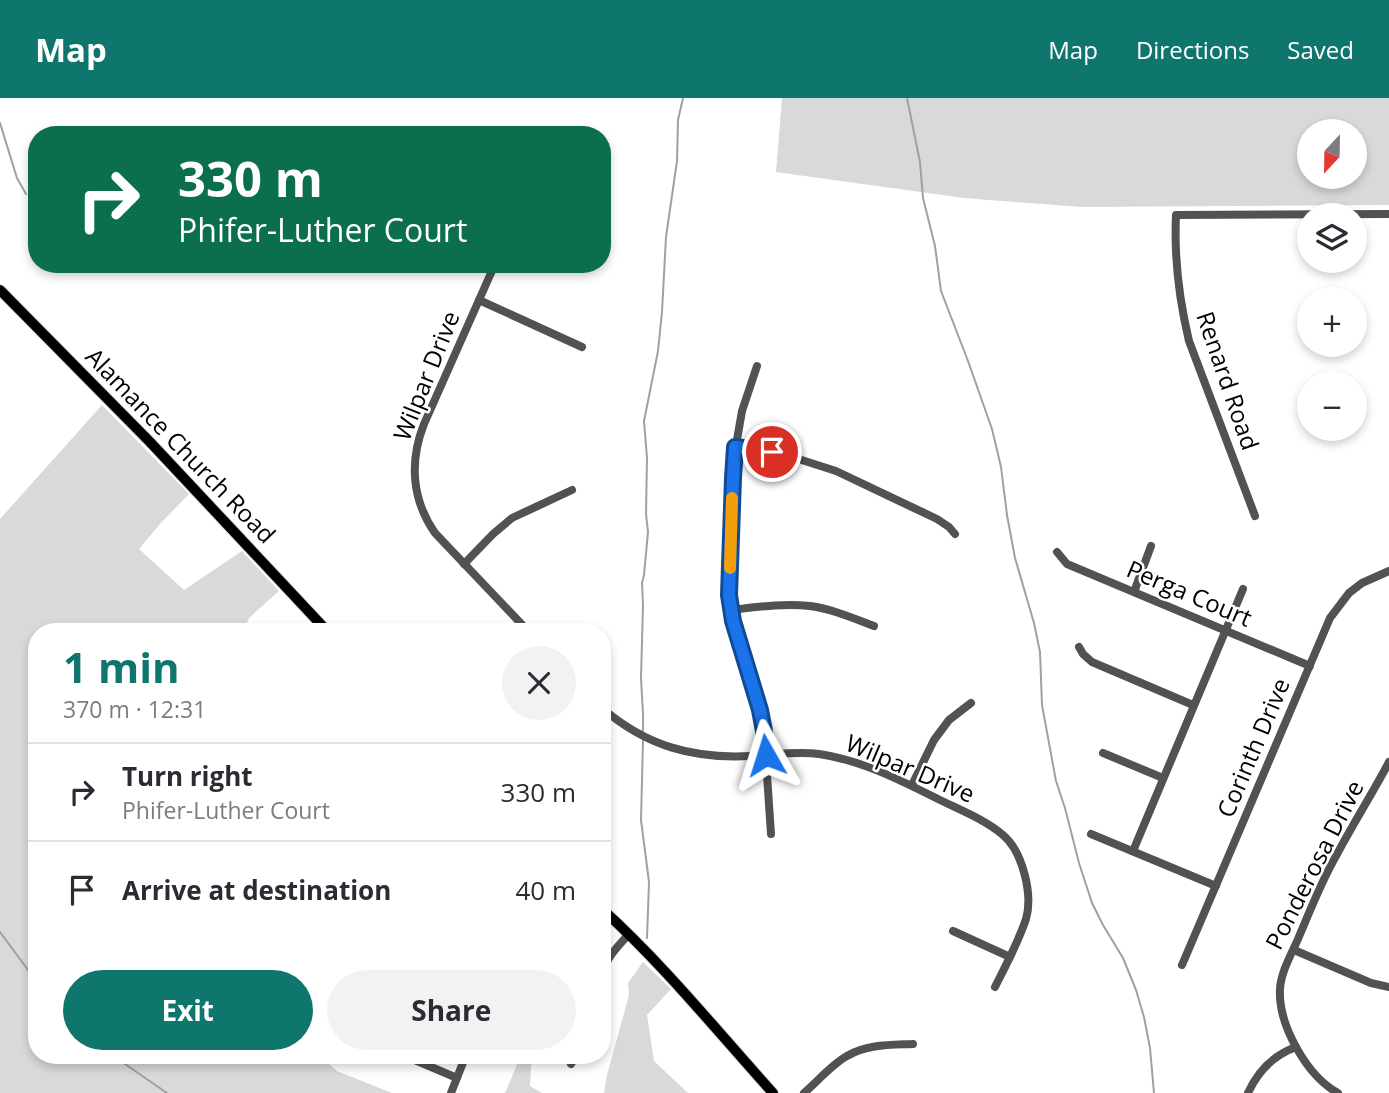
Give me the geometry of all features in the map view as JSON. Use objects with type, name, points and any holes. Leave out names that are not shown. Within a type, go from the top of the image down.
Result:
[{"type":"main road","name":"Alamance Church Road","points":[[0,290],[150,442],[320,623]]},
{"type":"main road","points":[[611,917],[666,972],[773,1093]]},
{"type":"street","name":"Renard Road","points":[[1255,516],[1189,341],[1177,274],[1175,215],[1389,214]]},
{"type":"street","name":"Wilpar Drive","points":[[491,273],[417,444],[414,461],[416,491],[424,515],[435,533],[520,623]]},
{"type":"street","points":[[479,299],[582,346]]},
{"type":"street","points":[[757,366],[742,411],[735,447],[729,595],[733,621],[764,731],[771,834]]},
{"type":"street","points":[[735,447],[783,454],[836,471],[937,519],[955,534]]},
{"type":"street","points":[[464,564],[512,519],[572,490]]},
{"type":"street","points":[[1134,592],[1151,546]]},
{"type":"street","name":"Perga Court","points":[[1057,552],[1067,564],[1310,666]]},
{"type":"street","name":"Corinth Drive","points":[[1182,965],[1330,618],[1362,583],[1389,571]]},
{"type":"street","points":[[1133,851],[1243,589]]},
{"type":"street","points":[[731,610],[781,605],[812,606],[874,626]]},
{"type":"street","points":[[1079,647],[1092,662],[1193,705]]},
{"type":"street","points":[[912,786],[934,740],[949,720],[971,703]]},
{"type":"street","name":"Wilpar Drive","points":[[611,715],[631,730],[678,751],[719,756],[814,754],[838,757],[912,786],[985,822],[1006,837],[1020,858],[1027,883],[1027,917],[995,987]]},
{"type":"street","points":[[1104,753],[1163,778]]},
{"type":"street","name":"Ponderosa Drive","points":[[1338,1093],[1314,1074],[1296,1047],[1286,1027],[1280,989],[1285,967],[1335,857],[1389,763]]},
{"type":"street","points":[[1091,834],[1216,886]]},
{"type":"street","points":[[953,931],[1010,957]]},
{"type":"street","points":[[611,953],[629,934]]},
{"type":"street","points":[[1294,950],[1371,983],[1389,987]]},
{"type":"street","points":[[804,1093],[848,1055],[881,1045],[913,1044]]},
{"type":"street","points":[[1248,1093],[1269,1062],[1296,1047]]},
{"type":"street","points":[[424,1064],[457,1078]]},
{"type":"street","points":[[451,1093],[462,1064]]},
{"type":"shaded area","points":[[782,98],[1389,98],[1389,205],[1297,203],[1297,206],[1081,207],[964,198],[776,172]]},
{"type":"shaded area","points":[[102,405],[189,494],[139,549],[184,590],[242,551],[279,591],[247,623],[28,623],[28,1064],[329,1064],[337,1071],[392,1093],[0,1093],[0,519]]},
{"type":"shaded area","points":[[643,962],[671,989],[647,1015],[654,1061],[688,1093],[604,1093],[629,995],[628,983]]},
{"type":"shaded area","points":[[517,1064],[532,1064],[530,1086],[542,1093],[505,1093]]},
{"type":"waterway","points":[[643,731],[642,583],[648,532],[644,421],[658,351],[666,237],[677,161],[678,120],[683,98]]},
{"type":"waterway","points":[[907,98],[941,291],[992,429],[1001,467],[1015,558],[1040,652],[1042,705],[1056,781],[1092,903],[1123,958],[1136,990],[1150,1048],[1154,1093]]},
{"type":"waterway","points":[[0,123],[17,178],[26,194]]},
{"type":"waterway","points":[[643,740],[641,820],[649,882],[647,938]]},
{"type":"waterway","points":[[0,932],[28,970]]},
{"type":"waterway","points":[[125,1064],[167,1093]]},
{"type":"slow traffic","points":[[730,568],[732,498]]},
{"type":"route","points":[[766,755],[760,710],[733,621],[729,595],[735,447],[772,452]]}]
